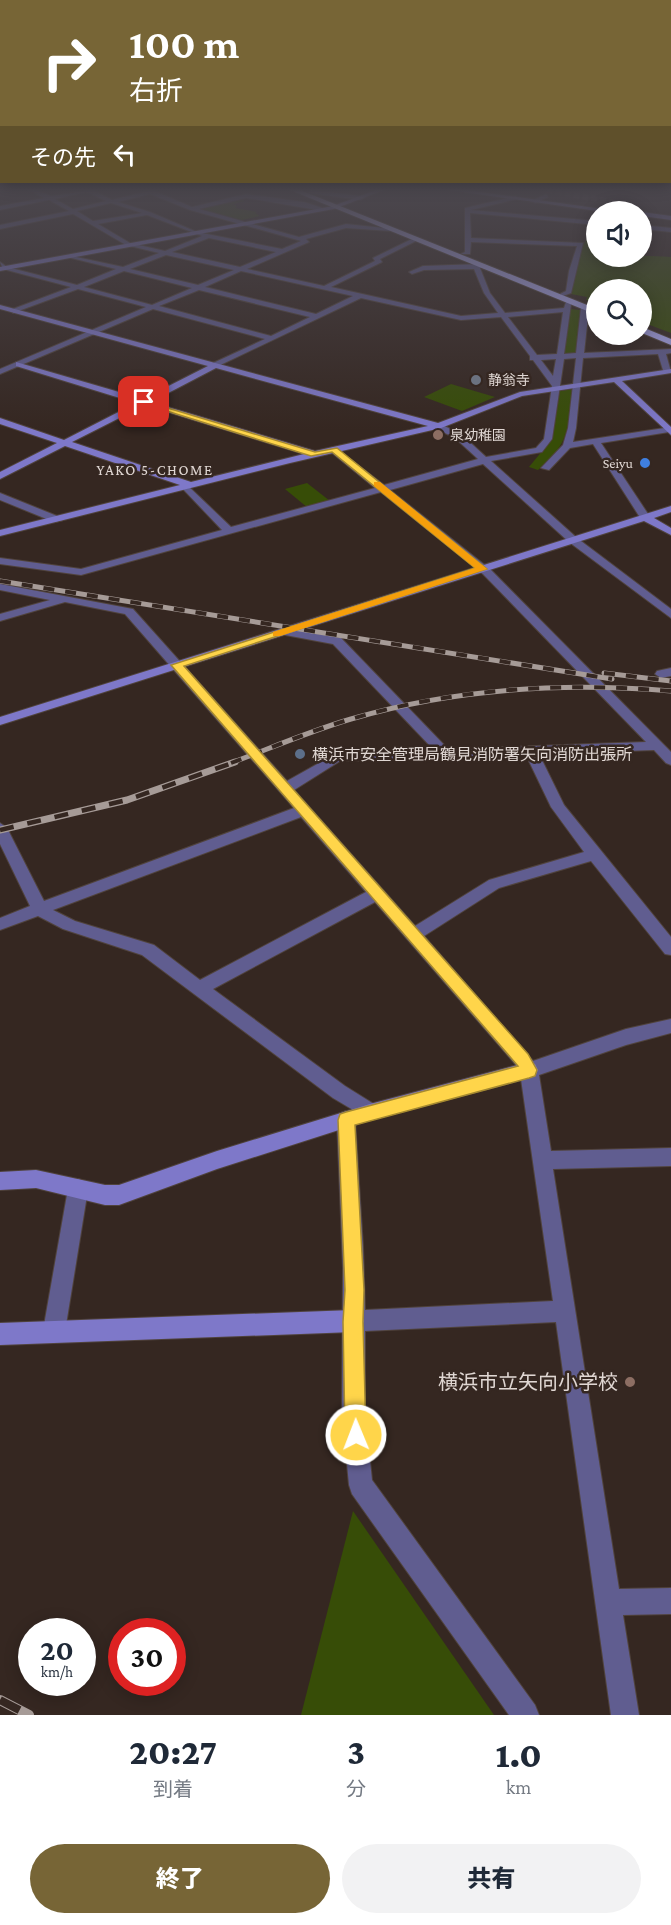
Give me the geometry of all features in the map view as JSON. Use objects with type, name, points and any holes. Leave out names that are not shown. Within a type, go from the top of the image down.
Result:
[{"type":"highway","points":[[489,270],[585,307]]},
{"type":"highway","points":[[504,270],[586,303]]},
{"type":"highway","points":[[652,329],[671,336]]},
{"type":"highway","points":[[652,334],[671,342]]},
{"type":"street","points":[[13,270],[271,338]]},
{"type":"street","points":[[16,311],[120,270]]},
{"type":"street","points":[[127,270],[316,316]]},
{"type":"street","points":[[0,372],[238,270]]},
{"type":"street","points":[[245,270],[461,318],[567,310]]},
{"type":"street","points":[[326,287],[361,270]]},
{"type":"street","points":[[412,272],[417,270]]},
{"type":"street","points":[[479,270],[487,292],[533,358],[557,387]]},
{"type":"street","points":[[563,294],[569,292],[572,270]]},
{"type":"street","points":[[0,476],[214,366],[361,295]]},
{"type":"street","points":[[0,561],[81,572],[484,461],[539,450],[548,439],[568,303],[573,302]]},
{"type":"street","points":[[0,307],[438,426],[458,436],[573,540],[671,615]]},
{"type":"street","points":[[546,468],[567,446],[572,428],[585,307]]},
{"type":"street","points":[[661,351],[666,368],[671,371]]},
{"type":"street","points":[[533,358],[671,351]]},
{"type":"street","points":[[0,358],[314,454]]},
{"type":"street","points":[[0,533],[314,454],[438,426],[506,398],[557,387],[671,371]]},
{"type":"street","points":[[615,379],[670,431]]},
{"type":"street","points":[[0,421],[189,486],[230,532]]},
{"type":"street","points":[[567,446],[670,431]]},
{"type":"street","points":[[595,441],[645,517],[671,532]]},
{"type":"street","points":[[334,450],[482,569],[671,760]]},
{"type":"street","points":[[0,496],[58,519]]},
{"type":"street","points":[[0,721],[671,509]]},
{"type":"street","points":[[0,587],[62,597],[61,600]]},
{"type":"street","points":[[0,618],[61,600],[129,611],[378,893],[522,1059],[529,1070],[625,1715]]},
{"type":"street","points":[[284,632],[337,641],[445,754]]},
{"type":"street","points":[[286,788],[337,757],[657,746]]},
{"type":"street","points":[[531,751],[548,789],[594,855],[671,949]]},
{"type":"street","points":[[0,924],[304,810]]},
{"type":"street","points":[[0,828],[39,910],[59,923],[133,943],[148,950],[339,1092],[370,1112]]},
{"type":"street","points":[[414,935],[494,884],[594,855]]},
{"type":"street","points":[[198,989],[378,893]]},
{"type":"street","points":[[0,1181],[36,1179],[105,1195],[129,1193],[217,1160],[370,1112],[529,1070],[626,1037],[671,1026]]},
{"type":"street","points":[[346,1120],[353,1259],[356,1458],[361,1485],[525,1715]]},
{"type":"street","points":[[541,1160],[671,1157]]},
{"type":"street","points":[[54,1331],[78,1189]]},
{"type":"street","points":[[0,1334],[353,1322],[564,1311]]},
{"type":"street","points":[[608,1602],[671,1601]]},
{"type":"green space","points":[[575,270],[671,270],[671,333],[652,326],[652,279],[586,279],[586,297],[571,294]]},
{"type":"green space","points":[[569,309],[582,310],[576,353],[563,354]]},
{"type":"green space","points":[[451,384],[495,397],[462,411],[424,397]]},
{"type":"green space","points":[[573,389],[566,434],[562,443],[538,470],[529,467],[552,439],[560,391]]},
{"type":"green space","points":[[307,483],[330,501],[308,508],[285,489]]},
{"type":"green space","points":[[353,1511],[494,1715],[301,1715]]},
{"type":"railway","points":[[0,581],[612,679]]},
{"type":"railway","points":[[604,673],[671,681]]},
{"type":"railway","points":[[231,763],[351,719],[430,700],[470,694],[550,688],[590,687],[671,691]]},
{"type":"railway","points":[[0,830],[127,800],[235,762]]},
{"type":"railway","points":[[0,1700],[29,1715]]},
{"type":"slow traffic","points":[[276,634],[482,569],[377,484]]},
{"type":"place","name":"静翁寺","points":[[476,380]]},
{"type":"place","name":"泉幼稚園","points":[[438,435]]},
{"type":"place","name":"Seiyu","points":[[645,463]]},
{"type":"place","name":"横浜市安全管理局鶴見消防署矢向消防出張所","points":[[300,754]]},
{"type":"place","name":"横浜市立矢向小学校","points":[[630,1382]]},
{"type":"district","name":"YAKO 5-CHOME","points":[[155,470]]},
{"type":"route","points":[[144,402],[314,454],[334,450],[482,569],[177,665],[378,893],[522,1059],[529,1070],[346,1120],[353,1238],[356,1435]]}]
